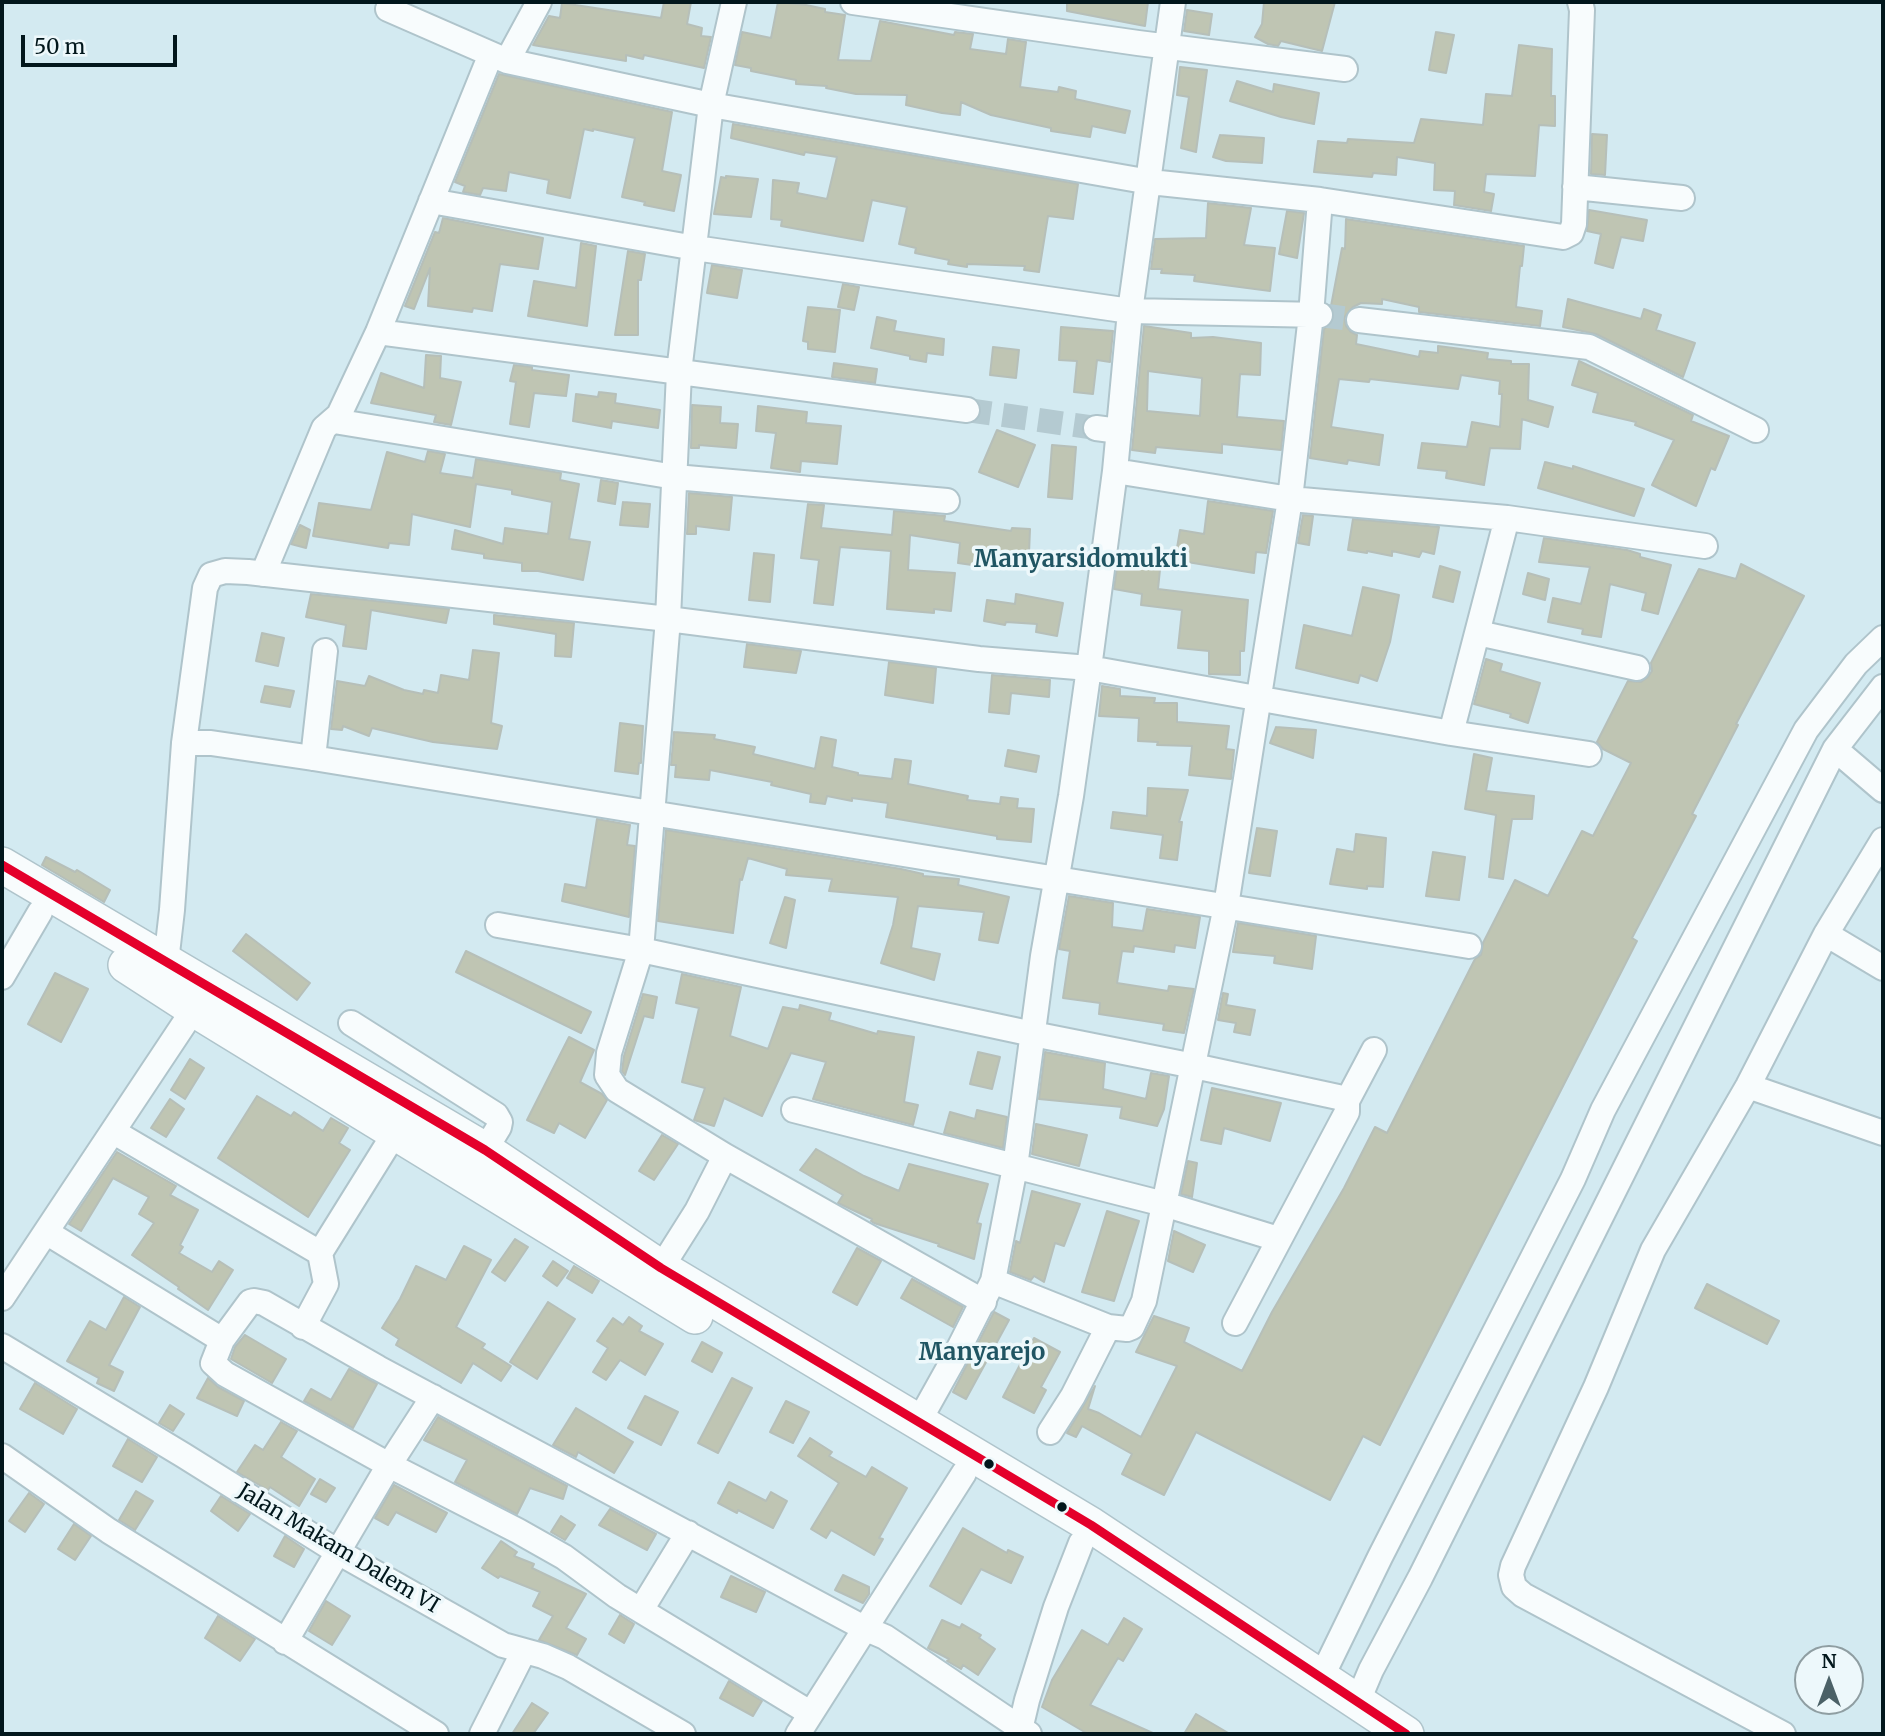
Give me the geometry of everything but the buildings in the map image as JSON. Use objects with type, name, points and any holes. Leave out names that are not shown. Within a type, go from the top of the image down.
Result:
[{"type":"highway","points":[[2,865],[485,1150],[670,1254],[919,1421],[1328,1664],[1362,1719]]},
{"type":"highway","points":[[2,888],[649,1289],[1081,1543],[1362,1719],[1406,1734]]},
{"type":"street","points":[[246,572],[324,428],[339,415],[378,332],[431,201],[499,57],[539,2]]},
{"type":"street","points":[[734,2],[712,105],[679,372],[668,619],[641,950],[607,1062],[610,1082],[617,1090],[725,1156],[988,1291],[1108,1327],[1127,1329],[1134,1324],[1144,1301],[1226,906],[1316,315],[1320,200]]},
{"type":"street","points":[[853,2],[1167,47],[1345,69]]},
{"type":"street","points":[[919,1421],[988,1291],[1015,1167],[1055,880],[1071,796],[1115,471],[1107,429],[1130,311],[1150,182],[1173,2]]},
{"type":"street","points":[[388,9],[499,57],[712,105],[1150,182],[1320,200],[1563,237],[1571,233],[1574,224],[1582,10],[1580,2]]},
{"type":"street","points":[[1575,187],[1682,198]]},
{"type":"street","points":[[431,201],[695,248],[1130,311],[1316,315]]},
{"type":"street","points":[[1359,320],[1589,347],[1756,430]]},
{"type":"street","points":[[378,332],[967,410]]},
{"type":"street","points":[[334,421],[675,477],[947,500]]},
{"type":"street","points":[[1115,471],[1290,499],[1507,518],[1705,546]]},
{"type":"street","points":[[1451,733],[1507,518]]},
{"type":"street","points":[[166,962],[173,900],[199,743],[205,587],[211,575],[246,572],[668,619],[912,651],[1089,668],[1451,733],[1589,754]]},
{"type":"street","points":[[1478,634],[1637,668]]},
{"type":"street","points":[[1328,1664],[1573,1179],[1603,1110],[1806,730],[1856,664],[1883,638]]},
{"type":"street","points":[[313,758],[325,651]]},
{"type":"street","points":[[1362,1719],[1371,1670],[1609,1200],[1883,687]]},
{"type":"street","points":[[199,743],[313,758],[1469,946]]},
{"type":"street","points":[[1847,758],[1883,790]]},
{"type":"street","points":[[1783,1734],[1523,1595],[1514,1587],[1511,1575],[1596,1387],[1653,1250],[1748,1086],[1826,934],[1882,845]]},
{"type":"street","points":[[2,977],[40,912]]},
{"type":"street","points":[[498,925],[641,950],[1339,1097],[1347,1101]]},
{"type":"street","points":[[1826,934],[1883,968]]},
{"type":"street","points":[[2,1298],[194,1009]]},
{"type":"street","points":[[351,1023],[496,1115],[500,1122],[499,1127],[485,1150]]},
{"type":"street","points":[[1235,1323],[1347,1112],[1347,1101],[1374,1050]]},
{"type":"street","points":[[1748,1086],[1883,1133]]},
{"type":"street","points":[[794,1110],[1164,1204],[1278,1239]]},
{"type":"street","points":[[303,1327],[326,1284],[320,1253],[396,1131]]},
{"type":"street","points":[[114,1132],[320,1253]]},
{"type":"street","points":[[670,1254],[697,1211],[725,1156]]},
{"type":"street","points":[[1573,1179],[1609,1200]]},
{"type":"street","points":[[46,1232],[222,1340]]},
{"type":"street","points":[[810,1713],[641,1610],[541,1544],[389,1465],[215,1366],[214,1358],[222,1340],[250,1302],[264,1303],[433,1397],[885,1637],[1023,1732],[1056,1606],[1081,1543]]},
{"type":"street","points":[[1050,1432],[1073,1395],[1108,1327]]},
{"type":"street","name":"Jalan Makam Dalem VI","points":[[2,1346],[338,1552],[503,1645],[543,1656],[568,1667],[683,1734]]},
{"type":"street","points":[[285,1642],[389,1465],[433,1397]]},
{"type":"street","points":[[2,1456],[109,1531],[436,1734]]},
{"type":"street","points":[[798,1734],[964,1473]]},
{"type":"street","points":[[641,1610],[688,1533]]},
{"type":"street","points":[[482,1734],[524,1651]]},
{"type":"tunnel","points":[[1320,315],[1359,320]]},
{"type":"tunnel","points":[[967,410],[1096,428]]},
{"type":"transit line","points":[[2,865],[485,1150],[661,1268],[1091,1525],[1406,1734]]},
{"type":"district","name":"Manyarsidomukti","points":[[1081,560]]},
{"type":"district","name":"Manyarejo","points":[[982,1353]]}]
